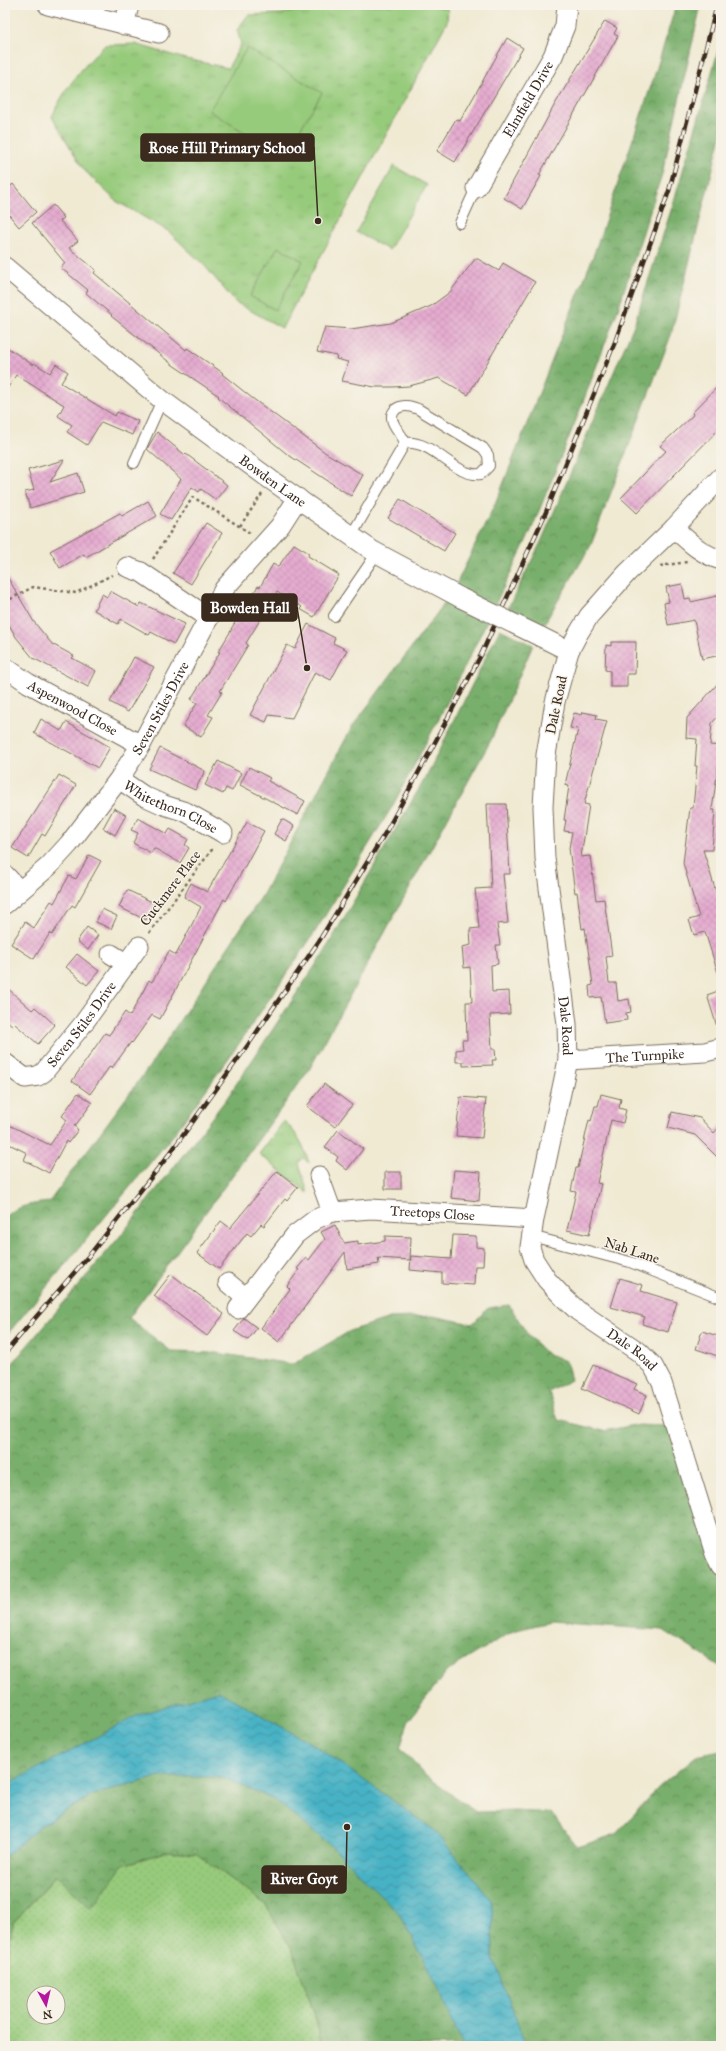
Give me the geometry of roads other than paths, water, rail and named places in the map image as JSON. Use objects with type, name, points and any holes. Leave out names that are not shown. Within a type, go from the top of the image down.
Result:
[{"type":"street","points":[[48,5],[159,33]]},
{"type":"street","name":"Elmfield Drive","points":[[476,188],[553,56],[565,26],[567,5]]},
{"type":"street","points":[[124,25],[129,6]]},
{"type":"street","name":"Bowden Lane","points":[[5,267],[162,400],[271,480],[377,554],[461,598],[569,651]]},
{"type":"street","name":"Dale Road","points":[[721,477],[674,528],[627,573],[589,616],[569,651],[555,702],[546,755],[543,807],[545,858],[567,1024],[568,1060],[530,1247],[534,1260],[547,1280],[563,1298],[578,1311],[639,1352],[653,1366],[662,1383],[715,1554],[721,1566]]},
{"type":"street","name":"Seven Stiles Drive","points":[[5,904],[19,890],[49,866],[69,844],[119,779],[142,745],[224,589],[280,526],[298,498]]},
{"type":"street","points":[[674,528],[697,549],[709,556],[721,560]]},
{"type":"street","points":[[134,570],[209,618]]},
{"type":"street","name":"Aspenwood Close","points":[[5,667],[28,683],[142,745]]},
{"type":"street","name":"Whitethorn Close","points":[[119,779],[144,796],[164,805],[186,812],[223,833]]},
{"type":"street","points":[[5,875],[19,890]]},
{"type":"street","name":"Seven Stiles Drive","points":[[5,1063],[18,1074],[32,1082],[44,1072],[127,964],[139,946]]},
{"type":"street","points":[[111,954],[127,964]]},
{"type":"street","name":"The Turnpike","points":[[568,1060],[706,1052],[721,1048]]},
{"type":"street","points":[[319,1176],[332,1212]]},
{"type":"street","name":"Treetops Close","points":[[228,1284],[242,1303],[295,1235],[316,1219],[332,1212],[371,1208],[533,1228]]},
{"type":"lane","points":[[460,223],[476,188]]},
{"type":"lane","points":[[134,463],[162,400]]},
{"type":"lane","points":[[351,536],[403,445],[402,435],[393,425],[392,418],[394,412],[398,408],[411,406],[483,448],[488,455],[489,466],[481,474],[469,473],[423,446],[412,442],[403,445]]},
{"type":"lane","points":[[334,616],[377,554]]},
{"type":"lane","name":"Nab Lane","points":[[533,1228],[630,1262],[721,1298]]},
{"type":"water","points":[[218,1691],[316,1746],[434,1830],[492,1900],[493,1957],[526,2046],[463,2046],[438,1987],[399,1913],[331,1846],[275,1800],[222,1777],[158,1777],[93,1795],[40,1826],[5,1857],[5,1788],[10,1783],[138,1715]]},
{"type":"railway","points":[[5,1353],[92,1252],[171,1152],[248,1045],[319,941],[387,830],[433,746],[481,655],[546,512],[615,342],[669,191],[717,5]]},
{"type":"place","name":"Rose Hill Primary School","points":[[318,221]]},
{"type":"place","name":"Bowden Hall","points":[[307,668]]},
{"type":"place","name":"River Goyt","points":[[347,1827]]}]
